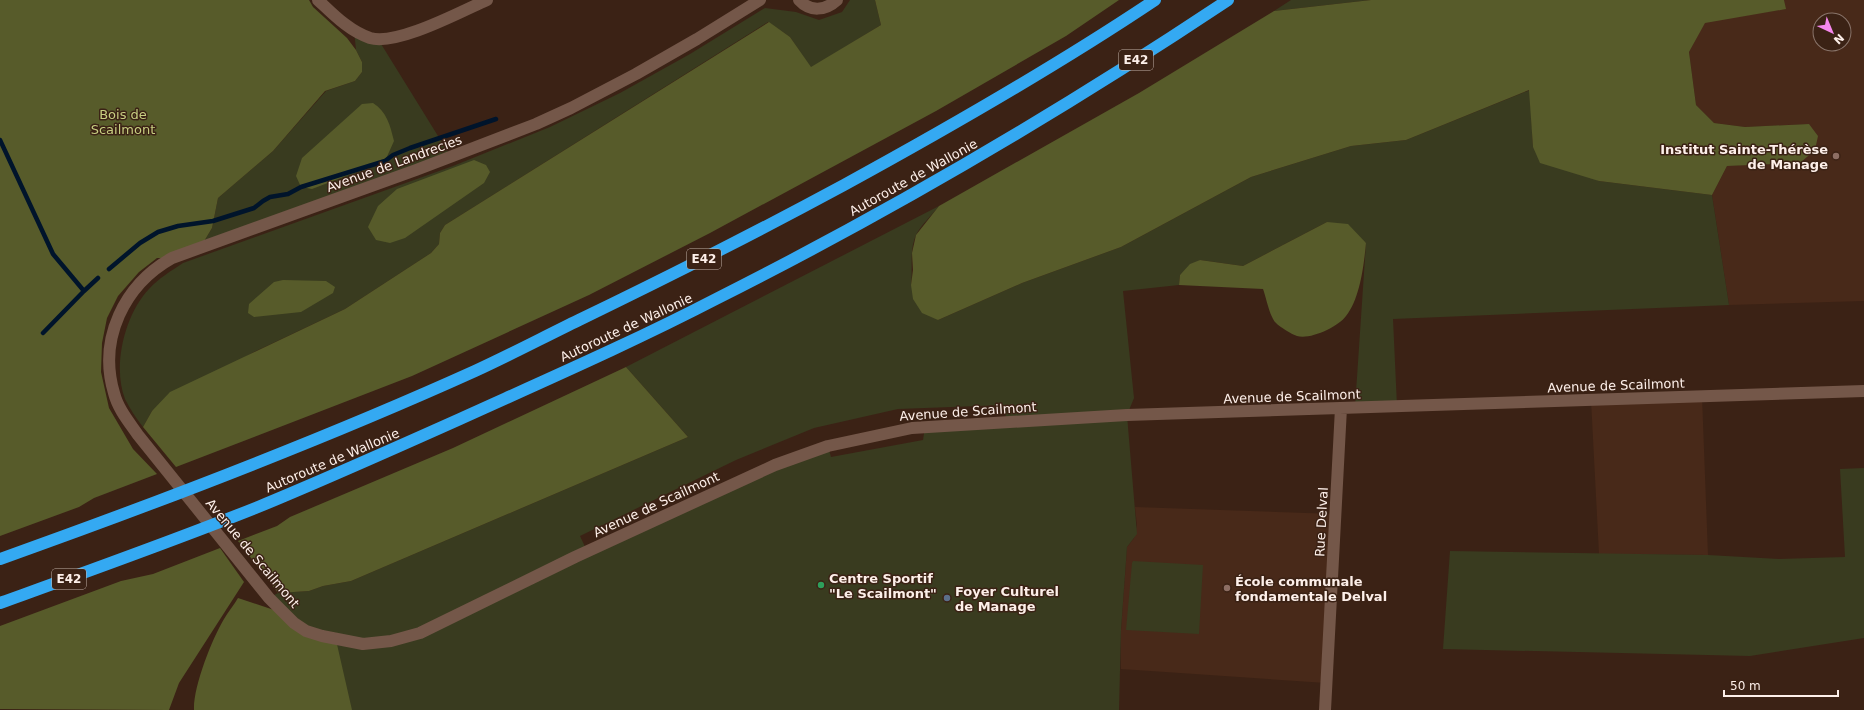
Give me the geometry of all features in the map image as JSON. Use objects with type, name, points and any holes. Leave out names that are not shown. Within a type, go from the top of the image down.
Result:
[{"type":"highway","name":"Autoroute de Wallonie","points":[[0,559],[110,520],[231,473],[475,371],[699,262],[917,144],[1022,84],[1155,0]]},
{"type":"highway","name":"Autoroute de Wallonie","points":[[0,603],[137,554],[260,506],[492,405],[605,353],[722,296],[935,182],[1153,50],[1228,0]]},
{"type":"street","points":[[318,0],[342,22],[369,37],[378,39],[402,36],[487,0]]},
{"type":"street","name":"Avenue de Landrecies","points":[[114,394],[109,358],[110,340],[114,324],[120,309],[138,284],[159,265],[172,258],[423,168],[543,121],[636,74],[697,40],[760,0]]},
{"type":"street","points":[[798,0],[806,6],[814,9],[822,9],[830,6],[837,0]]},
{"type":"street","name":"Avenue de Scailmont","points":[[114,394],[124,414],[138,435],[261,588],[283,613],[306,631],[336,640],[363,644],[391,641],[420,633],[587,551],[774,465],[828,446],[872,435],[925,427],[1127,415],[1864,391]]},
{"type":"street","name":"Rue Delval","points":[[1325,710],[1341,408]]},
{"type":"shaded area","name":"Institut Sainte-Thérèse de Manage","points":[[1784,0],[1864,0],[1864,301],[1729,305],[1712,195],[1727,166],[1800,162],[1809,124],[1745,127],[1714,123],[1696,105],[1689,52],[1705,22],[1785,9]]},
{"type":"shaded area","points":[[1702,396],[1708,555],[1599,554],[1591,400]]},
{"type":"shaded area","name":"École communale fondamentale Delval","points":[[1135,507],[1335,514],[1326,683],[1121,669],[1121,630],[1127,547],[1134,538],[1137,525]]},
{"type":"green space","name":"Bois de Scailmont","points":[[0,0],[309,0],[313,7],[347,38],[356,50],[362,62],[362,72],[355,81],[325,91],[273,151],[218,198],[212,228],[200,248],[172,258],[157,258],[139,272],[118,296],[107,318],[102,343],[101,372],[109,408],[133,449],[157,474],[94,498],[79,507],[0,536]]},
{"type":"green space","points":[[850,0],[875,0],[881,25],[811,68],[790,37],[768,22],[445,225],[440,233],[439,244],[431,253],[345,309],[254,352],[152,411],[143,427],[125,399],[121,386],[120,371],[123,341],[127,326],[133,312],[149,289],[161,278],[183,263],[453,166],[550,127],[620,93],[690,54],[765,8],[796,12],[819,20],[842,12]]},
{"type":"green space","points":[[875,0],[1119,0],[1066,36],[936,111],[710,233],[589,295],[412,376],[176,467],[143,427],[152,411],[170,392],[345,309],[431,253],[439,244],[440,233],[445,225],[769,22],[790,37],[811,67],[881,25]]},
{"type":"green space","points":[[1291,0],[1371,0],[1274,11]]},
{"type":"green space","points":[[1371,0],[1784,0],[1786,9],[1705,23],[1689,52],[1696,105],[1714,123],[1745,127],[1809,124],[1818,136],[1815,150],[1800,163],[1727,166],[1712,195],[1599,181],[1540,163],[1533,147],[1529,90],[1406,140],[1351,146],[1251,177],[1121,247],[1022,283],[938,320],[922,313],[913,299],[911,285],[913,270],[912,253],[916,235],[939,206],[1139,93],[1274,11]]},
{"type":"green space","points":[[354,30],[378,39],[451,157],[200,248],[212,228],[218,198],[273,151],[326,91],[355,81],[362,72],[362,62],[356,50]]},
{"type":"green space","points":[[1530,90],[1533,147],[1599,181],[1712,195],[1729,305],[1393,319],[1397,406],[1355,407],[1366,243],[1327,222],[1243,266],[1200,260],[1180,275],[1179,285],[1123,291],[1134,398],[1127,415],[1137,534],[1127,547],[1121,630],[1119,710],[261,710],[283,613],[269,598],[278,593],[309,591],[323,586],[351,581],[688,437],[626,367],[939,206],[916,235],[912,254],[911,285],[938,320],[1022,283],[1121,247],[1251,177],[1351,146],[1406,140]],"holes":[[[1005,405],[1006,422],[925,427],[923,440],[831,457],[828,446],[587,551],[580,536],[736,460],[814,428],[898,409]]]},
{"type":"green space","points":[[373,103],[382,110],[385,115],[394,141],[385,161],[312,189],[301,187],[296,176],[302,158],[362,104]]},
{"type":"green space","points":[[474,160],[486,165],[490,172],[484,183],[405,238],[390,243],[376,240],[368,227],[378,206],[397,189]]},
{"type":"green space","points":[[1327,222],[1348,224],[1366,243],[1358,291],[1351,309],[1342,320],[1323,332],[1303,337],[1297,336],[1276,323],[1268,307],[1263,289],[1179,285],[1180,275],[1190,264],[1200,260],[1243,266]]},
{"type":"green space","points":[[283,280],[326,281],[335,287],[333,293],[301,312],[254,317],[248,313],[249,304],[274,282]]},
{"type":"green space","points":[[626,367],[688,437],[351,581],[323,586],[309,591],[278,593],[238,541],[277,526],[290,517],[453,448]]},
{"type":"green space","points":[[1864,468],[1864,638],[1750,656],[1443,649],[1450,551],[1708,555],[1779,559],[1845,557],[1840,469]]},
{"type":"green space","points":[[220,548],[244,582],[179,683],[169,710],[0,709],[0,626],[121,581],[153,574]]},
{"type":"green space","points":[[1133,561],[1203,565],[1199,634],[1126,630]]},
{"type":"green space","points":[[238,598],[283,613],[336,640],[352,710],[194,710],[197,689],[204,663],[219,628]]},
{"type":"waterway","points":[[109,269],[140,243],[158,232],[178,226],[213,221],[254,208],[270,197],[288,194],[301,187],[385,161],[393,155],[410,148],[496,119]]},
{"type":"waterway","points":[[0,140],[53,254],[84,291],[43,333]]},
{"type":"waterway","points":[[84,291],[98,278]]},
{"type":"place","name":"Institut Sainte-Thérèse de Manage","points":[[1836,156]]},
{"type":"place","name":"Centre Sportif \"Le Scailmont\"","points":[[821,585]]},
{"type":"place","name":"École communale fondamentale Delval","points":[[1227,588]]},
{"type":"place","name":"Foyer Culturel de Manage","points":[[947,598]]}]
